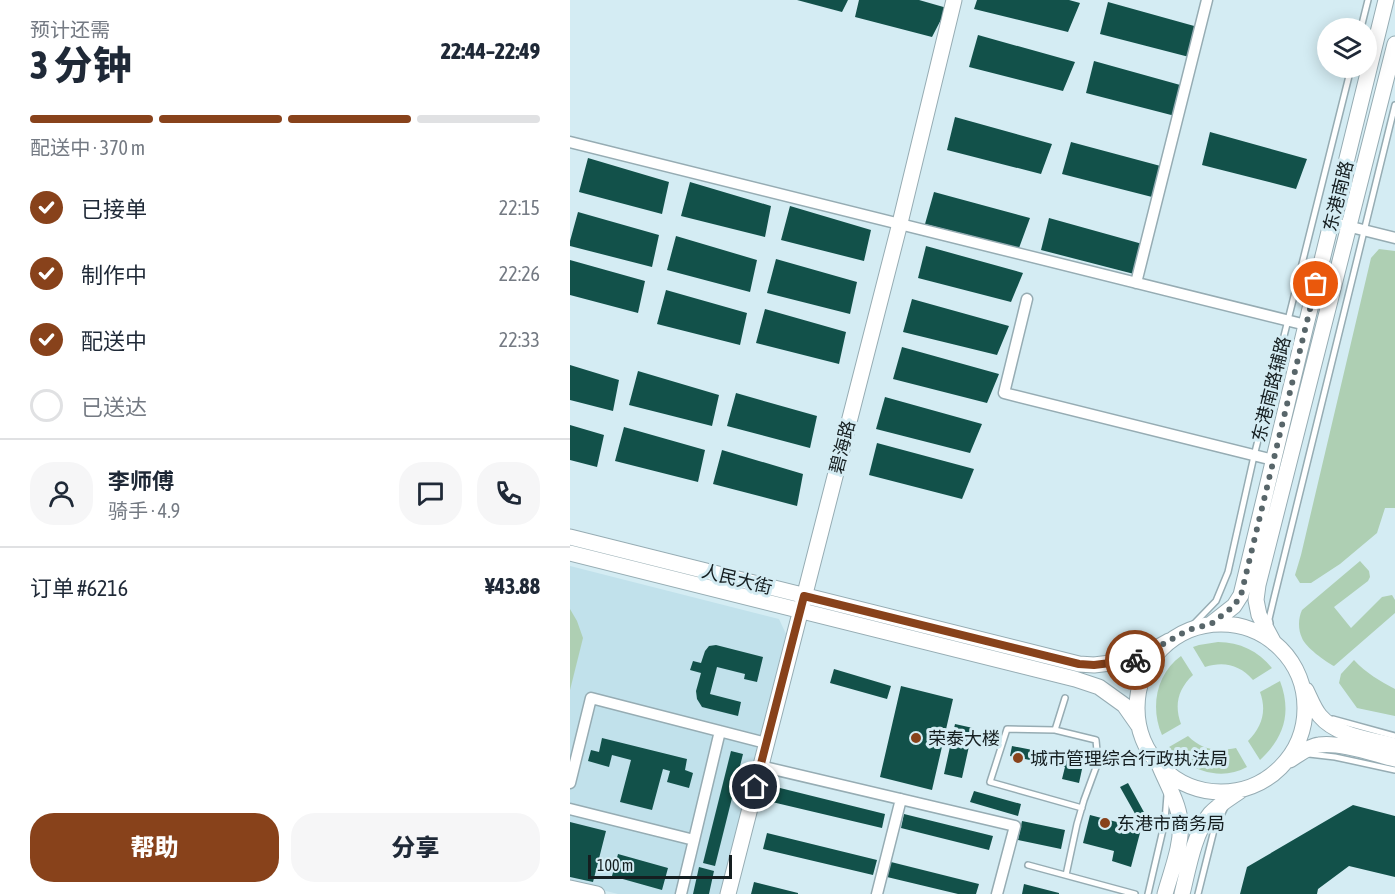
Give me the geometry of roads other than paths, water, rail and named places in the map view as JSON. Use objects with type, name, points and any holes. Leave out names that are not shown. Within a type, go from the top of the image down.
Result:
[{"type":"main road","name":"碧海路","points":[[728,894],[900,223],[954,0]]},
{"type":"main road","name":"东港南路","points":[[1211,624],[1234,606],[1241,595],[1386,0]]},
{"type":"main road","name":"东港南路","points":[[1274,642],[1259,615],[1256,600],[1258,585],[1395,44]]},
{"type":"main road","name":"人民大街","points":[[570,537],[802,603],[1077,672]]},
{"type":"main road","name":"人民大街","points":[[570,553],[802,603]]},
{"type":"main road","points":[[1077,672],[1094,665],[1135,660],[1188,630],[1211,624],[1233,624],[1254,630],[1274,642],[1289,658],[1320,715],[1330,725],[1344,732],[1395,746]]},
{"type":"main road","points":[[1138,725],[1137,702],[1142,679],[1152,659],[1169,641]]},
{"type":"main road","points":[[1077,672],[1124,705],[1138,725],[1146,746],[1159,764],[1176,804],[1180,820],[1179,838],[1165,894]]},
{"type":"main road","points":[[1282,765],[1296,746],[1304,725],[1305,702],[1300,679]]},
{"type":"main road","points":[[1182,894],[1200,832],[1210,815],[1244,789],[1265,780],[1282,765],[1318,745],[1335,745],[1395,759]]},
{"type":"main road","points":[[1159,764],[1177,779],[1200,789],[1222,792],[1244,789]]},
{"type":"main road","points":[[570,888],[597,894]]},
{"type":"street","points":[[1136,283],[1207,0]]},
{"type":"street","points":[[570,142],[1305,325]]},
{"type":"street","points":[[1331,222],[1395,238]]},
{"type":"street","points":[[1027,299],[1004,393],[1273,460]]},
{"type":"street","points":[[570,783],[591,698],[766,743]]},
{"type":"street","points":[[681,894],[720,731]]},
{"type":"street","points":[[760,766],[1015,826],[997,894]]},
{"type":"street","points":[[877,894],[901,799]]},
{"type":"street","points":[[570,809],[694,840]]},
{"type":"lane","points":[[1364,18],[1368,0]]},
{"type":"lane","name":"东港南路辅路","points":[[1188,630],[1216,601],[1228,572],[1254,456],[1349,78]]},
{"type":"lane","points":[[1274,642],[1269,619],[1395,105]]},
{"type":"lane","points":[[1055,730],[1065,698]]},
{"type":"lane","points":[[1320,715],[1395,736]]},
{"type":"lane","points":[[1066,875],[1082,808],[1098,762],[1096,740],[1055,730],[1007,729],[990,782],[1082,808]]},
{"type":"lane","points":[[1301,753],[1335,757],[1395,770]]},
{"type":"lane","points":[[1148,894],[1165,821],[1168,784]]},
{"type":"lane","points":[[1198,894],[1214,830],[1229,799]]},
{"type":"lane","points":[[1028,865],[1135,894]]},
{"type":"place","name":"荣泰大楼","points":[[916,738]]},
{"type":"place","name":"城市管理综合行政执法局","points":[[1018,758]]},
{"type":"place","name":"东港市商务局","points":[[1105,823]]}]
